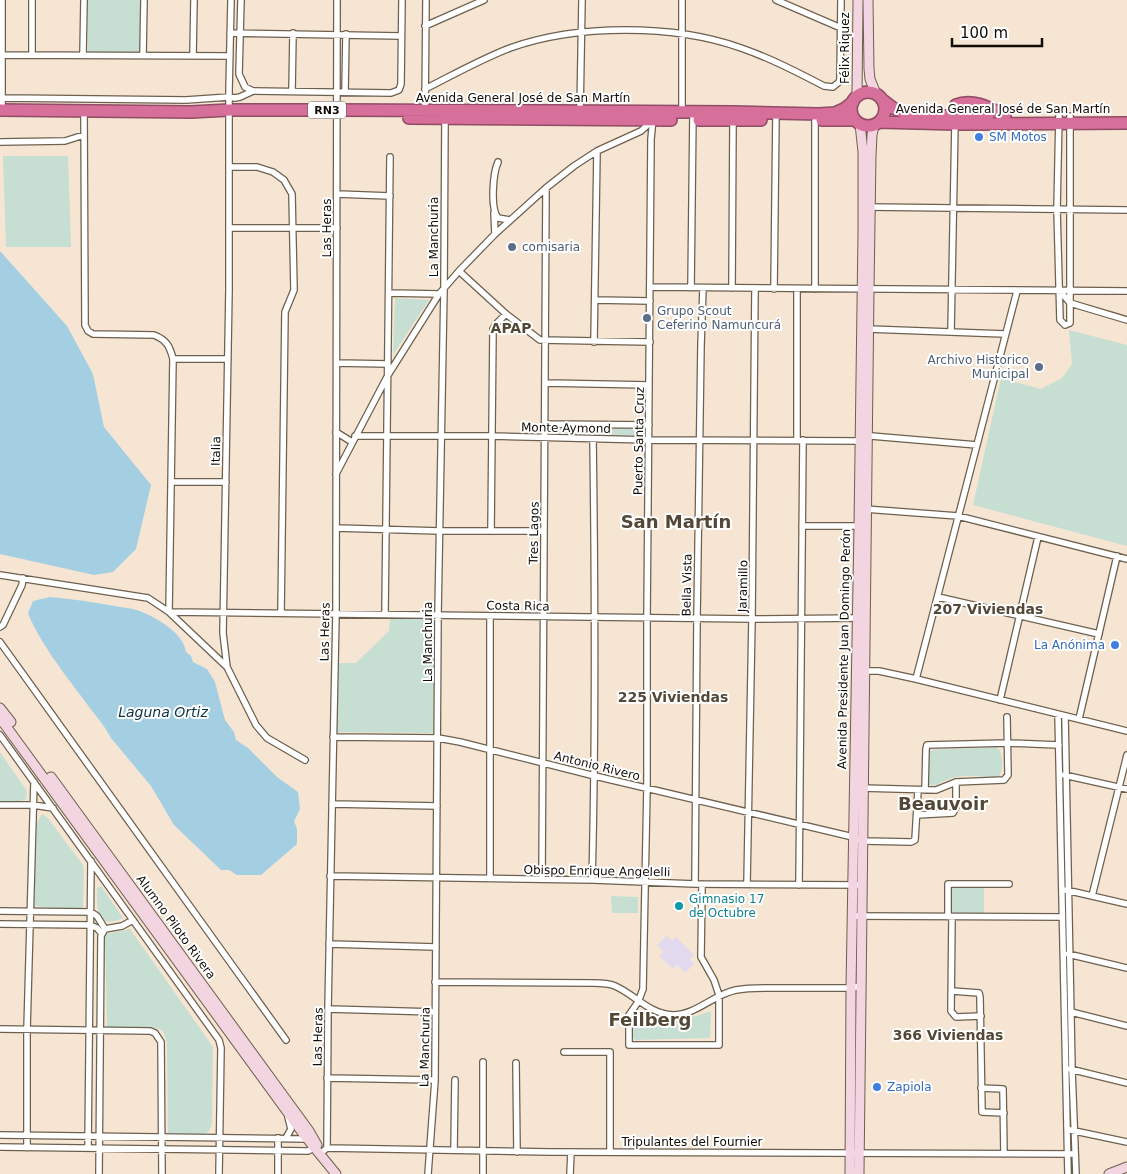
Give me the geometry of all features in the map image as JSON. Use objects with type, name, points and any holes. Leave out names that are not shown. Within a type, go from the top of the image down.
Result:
[{"type":"highway","name":"Avenida General José de San Martín","points":[[775,117],[826,114],[844,109],[865,92],[880,98],[893,108],[914,116],[955,120]]},
{"type":"highway","name":"Avenida General José de San Martín","points":[[877,124],[885,113],[880,98]]},
{"type":"highway","points":[[855,99],[851,112],[858,122]]},
{"type":"highway","name":"Avenida General José de San Martín","points":[[955,120],[956,105],[967,102],[989,108],[1005,116],[1127,123]]},
{"type":"highway","name":"Avenida General José de San Martín","points":[[1,110],[580,116],[689,115],[775,117],[815,121],[858,122],[870,126],[877,124],[955,120],[1064,119],[1127,116]]},
{"type":"highway","name":"Avenida General José de San Martín","points":[[653,116],[669,112],[689,115]]},
{"type":"main road","name":"Félix Riquez","points":[[855,99],[858,0]]},
{"type":"main road","name":"Félix Riquez","points":[[868,0],[870,79],[880,98]]},
{"type":"main road","name":"Avenida Presidente Juan Domingo Perón","points":[[858,122],[866,207]]},
{"type":"main road","name":"Avenida Presidente Juan Domingo Perón","points":[[859,1174],[855,1154],[851,988],[863,841],[861,618],[866,207],[872,135],[877,124]]},
{"type":"main road","name":"Avenida Presidente Juan Domingo Perón","points":[[863,439],[868,329],[865,289]]},
{"type":"main road","name":"Avenida Presidente Juan Domingo Perón","points":[[858,886],[853,837],[861,671]]},
{"type":"main road","name":"Alumno Piloto Rivera","points":[[0,708],[310,1138]]},
{"type":"main road","name":"Alumno Piloto Rivera","points":[[0,718],[287,1112],[320,1150],[336,1174]]},
{"type":"main road","name":"Avenida Presidente Juan Domingo Perón","points":[[850,1174],[855,1154],[861,986],[857,917]]},
{"type":"main road","points":[[1109,1174],[1127,1167]]},
{"type":"street","points":[[1,110],[2,0]]},
{"type":"street","points":[[32,0],[32,55]]},
{"type":"street","points":[[83,55],[84,0]]},
{"type":"street","points":[[143,55],[144,0]]},
{"type":"street","points":[[193,55],[194,0]]},
{"type":"street","name":"Italia","points":[[231,0],[228,359],[223,613],[227,667],[261,732],[278,746],[305,760]]},
{"type":"street","points":[[241,0],[239,74],[245,87],[253,91]]},
{"type":"street","name":"Las Heras","points":[[320,1150],[327,1078],[336,614],[338,0]]},
{"type":"street","points":[[2,98],[186,100],[235,98],[253,91],[391,93],[399,90],[401,84],[402,0]]},
{"type":"street","points":[[425,114],[426,0]]},
{"type":"street","points":[[425,26],[484,0]]},
{"type":"street","points":[[580,116],[582,0]]},
{"type":"street","points":[[682,0],[682,33],[689,115],[692,288]]},
{"type":"street","points":[[776,0],[841,28]]},
{"type":"street","points":[[425,89],[511,48],[582,32],[632,31],[682,33],[740,47],[828,87],[836,85],[840,79],[841,0]]},
{"type":"street","points":[[230,33],[402,36]]},
{"type":"street","points":[[292,91],[293,33]]},
{"type":"street","points":[[345,92],[346,34]]},
{"type":"street","points":[[2,55],[230,56]]},
{"type":"street","points":[[84,111],[85,325],[88,331],[93,334],[154,335],[161,338],[170,347],[174,359],[169,612]]},
{"type":"street","name":"La Manchuria","points":[[428,1174],[435,1080],[438,614],[445,115]]},
{"type":"street","points":[[335,476],[388,375],[439,294],[459,271],[495,234],[546,188],[597,151],[641,131],[653,116]]},
{"type":"street","name":"Puerto Santa Cruz","points":[[653,116],[651,139],[647,788],[643,989],[638,1002],[628,1015],[630,1045],[719,1045],[719,995]]},
{"type":"street","points":[[732,288],[734,116]]},
{"type":"street","points":[[774,288],[775,117]]},
{"type":"street","points":[[1064,119],[1069,209],[1070,291],[1070,323],[1065,325],[1060,320],[1058,209],[1064,119]]},
{"type":"street","points":[[951,332],[955,120]]},
{"type":"street","points":[[815,121],[815,289]]},
{"type":"street","points":[[0,142],[65,141],[84,135]]},
{"type":"street","points":[[594,342],[597,151]]},
{"type":"street","points":[[386,614],[390,157]]},
{"type":"street","points":[[495,234],[494,170],[498,162]]},
{"type":"street","points":[[229,167],[263,168],[280,176],[292,194],[294,290],[285,312],[281,613]]},
{"type":"street","name":"Tres Lagos","points":[[542,879],[546,188]]},
{"type":"street","points":[[337,194],[390,196]]},
{"type":"street","points":[[866,207],[1127,210]]},
{"type":"street","points":[[494,212],[498,218],[510,220]]},
{"type":"street","points":[[229,228],[337,228]]},
{"type":"street","points":[[459,271],[536,339],[546,341],[650,342]]},
{"type":"street","points":[[651,287],[1127,291]]},
{"type":"street","name":"Bella Vista","points":[[695,884],[696,618],[704,288]]},
{"type":"street","name":"Jaramillo","points":[[748,884],[755,288]]},
{"type":"street","points":[[797,289],[802,526],[799,885]]},
{"type":"street","points":[[916,679],[1017,291]]},
{"type":"street","points":[[1060,291],[1070,303],[1127,320]]},
{"type":"street","points":[[389,293],[439,294]]},
{"type":"street","points":[[595,300],[650,301]]},
{"type":"street","points":[[491,530],[493,329],[506,314]]},
{"type":"street","points":[[868,329],[1005,334]]},
{"type":"street","points":[[174,359],[228,359]]},
{"type":"street","points":[[337,363],[388,364]]},
{"type":"street","points":[[546,383],[649,385]]},
{"type":"street","points":[[546,424],[649,425]]},
{"type":"street","points":[[336,432],[353,439]]},
{"type":"street","name":"Monte Aymond","points":[[353,439],[492,436],[649,440],[800,440],[863,439],[871,436],[977,445]]},
{"type":"street","points":[[592,880],[596,617],[593,439]]},
{"type":"street","points":[[172,482],[226,482]]},
{"type":"street","points":[[863,510],[958,516],[1127,559]]},
{"type":"street","points":[[802,526],[863,526]]},
{"type":"street","points":[[336,528],[544,531]]},
{"type":"street","points":[[1000,700],[1038,537]]},
{"type":"street","points":[[1079,720],[1117,556]]},
{"type":"street","points":[[0,575],[141,596],[156,602],[227,667]]},
{"type":"street","points":[[0,627],[22,585],[23,578]]},
{"type":"street","points":[[938,596],[1099,634]]},
{"type":"street","name":"Costa Rica","points":[[169,612],[752,619],[861,618]]},
{"type":"street","points":[[490,616],[490,878]]},
{"type":"street","points":[[0,642],[286,1040]]},
{"type":"street","points":[[861,671],[879,672],[916,679],[1127,731]]},
{"type":"street","points":[[1058,714],[1063,954],[1068,1069],[1076,1174]]},
{"type":"street","points":[[1065,716],[1071,1012],[1066,1129],[1068,1174]]},
{"type":"street","points":[[854,788],[926,790],[942,789],[956,782],[1004,780],[1008,775],[1007,717]]},
{"type":"street","points":[[0,735],[219,1040],[221,1048],[219,1174]]},
{"type":"street","name":"Antonio Rivero","points":[[333,737],[438,738],[489,748],[595,776],[695,798],[863,841]]},
{"type":"street","points":[[926,790],[927,745],[1007,743],[1059,745]]},
{"type":"street","points":[[1092,896],[1127,755]]},
{"type":"street","points":[[1059,774],[1127,789]]},
{"type":"street","points":[[27,1148],[27,1030],[34,782]]},
{"type":"street","points":[[917,815],[953,813],[956,807],[956,782]]},
{"type":"street","points":[[863,841],[911,842],[915,840],[918,790]]},
{"type":"street","points":[[332,804],[437,806]]},
{"type":"street","points":[[0,805],[33,805],[53,808]]},
{"type":"street","points":[[88,1147],[91,861]]},
{"type":"street","name":"Obispo Enrique Angelelli","points":[[330,876],[858,886]]},
{"type":"street","points":[[702,884],[701,956],[714,980],[719,995]]},
{"type":"street","points":[[981,1016],[956,1017],[952,1014],[948,884],[1009,884]]},
{"type":"street","points":[[1062,889],[1127,904]]},
{"type":"street","points":[[0,911],[91,912],[97,916],[103,931],[99,1174]]},
{"type":"street","points":[[857,917],[1062,917]]},
{"type":"street","points":[[0,924],[90,926],[103,931],[122,926],[133,920]]},
{"type":"street","points":[[329,944],[436,948]]},
{"type":"street","points":[[1063,954],[1127,968]]},
{"type":"street","points":[[436,982],[610,984],[621,988],[638,1002],[660,1012],[673,1015],[690,1011],[719,995],[736,990],[752,988],[851,988],[861,986]]},
{"type":"street","points":[[952,992],[978,992],[981,1016],[982,1112],[1004,1113]]},
{"type":"street","points":[[328,1010],[435,1012]]},
{"type":"street","points":[[1071,1012],[1127,1026]]},
{"type":"street","points":[[0,1029],[150,1031],[156,1033],[161,1042],[162,1174]]},
{"type":"street","points":[[564,1052],[610,1052],[610,1152]]},
{"type":"street","points":[[483,1062],[483,1174]]},
{"type":"street","points":[[516,1063],[517,1152]]},
{"type":"street","points":[[1068,1069],[1127,1083]]},
{"type":"street","points":[[327,1078],[435,1080]]},
{"type":"street","points":[[454,1150],[455,1080]]},
{"type":"street","points":[[981,1088],[1003,1089],[1004,1154]]},
{"type":"street","points":[[286,1138],[291,1129],[287,1112]]},
{"type":"street","points":[[1066,1129],[1127,1142]]},
{"type":"street","points":[[0,1135],[310,1138]]},
{"type":"street","points":[[278,1138],[278,1174]]},
{"type":"street","points":[[0,1147],[99,1147]]},
{"type":"street","name":"Tripulantes del Fournier","points":[[99,1147],[308,1151],[454,1150],[517,1152],[1074,1154]]},
{"type":"street","points":[[570,1174],[571,1152]]},
{"type":"shaded area","points":[[667,936],[672,941],[676,937],[694,955],[690,959],[694,964],[685,973],[677,965],[673,969],[659,956],[664,952],[657,945]]},
{"type":"green space","points":[[88,0],[140,0],[140,52],[88,52]]},
{"type":"green space","points":[[3,156],[68,156],[71,247],[6,247]]},
{"type":"green space","points":[[395,298],[429,300],[393,355]]},
{"type":"green space","points":[[1069,330],[1127,345],[1127,546],[973,505],[1001,378],[1041,389],[1062,378],[1072,364]]},
{"type":"green space","points":[[550,427],[645,429],[644,436],[548,433]]},
{"type":"green space","points":[[390,619],[434,619],[434,733],[336,732],[337,663],[356,663],[389,631]]},
{"type":"green space","points":[[996,747],[999,749],[1002,760],[1001,772],[997,777],[957,777],[935,785],[929,785],[928,752],[931,750]]},
{"type":"green space","points":[[0,752],[27,791],[26,799],[18,802],[0,802]]},
{"type":"green space","points":[[42,814],[47,817],[83,865],[83,908],[78,910],[34,906],[37,822]]},
{"type":"green space","points":[[101,886],[123,918],[107,922],[102,919],[97,903],[97,888]]},
{"type":"green space","points":[[952,887],[984,887],[984,915],[952,915]]},
{"type":"green space","points":[[611,896],[638,897],[638,913],[612,913]]},
{"type":"green space","points":[[130,929],[213,1047],[212,1124],[209,1131],[205,1134],[168,1133],[167,1042],[163,1031],[156,1028],[107,1027],[105,938],[107,934]]},
{"type":"green space","points":[[637,1009],[656,1016],[673,1019],[682,1019],[710,1011],[710,1038],[635,1040],[632,1036],[633,1011]]},
{"type":"water","points":[[0,251],[67,326],[93,374],[104,427],[151,485],[136,549],[113,572],[94,575],[0,554]]},
{"type":"water","name":"Laguna Ortiz","points":[[50,597],[136,610],[156,619],[176,633],[193,662],[207,669],[215,682],[225,720],[234,732],[236,740],[248,748],[277,777],[298,792],[300,809],[294,821],[297,829],[297,844],[261,875],[237,875],[229,870],[221,870],[174,825],[151,786],[111,738],[38,635],[28,613],[33,601]]},
{"type":"place","name":"SM Motos","points":[[979,137]]},
{"type":"place","name":"comisaria","points":[[512,247]]},
{"type":"place","name":"Grupo Scout Ceferino Namuncurá","points":[[647,318]]},
{"type":"place","name":"Archivo Historico Municipal","points":[[1039,367]]},
{"type":"place","name":"La Anónima","points":[[1115,645]]},
{"type":"place","name":"Gimnasio 17 de Octubre","points":[[679,906]]},
{"type":"place","name":"Zapiola","points":[[877,1087]]},
{"type":"district","name":"APAP","points":[[511,328]]},
{"type":"district","name":"San Martín","points":[[676,522]]},
{"type":"district","name":"207 Viviendas","points":[[988,609]]},
{"type":"district","name":"225 Viviendas","points":[[673,697]]},
{"type":"district","name":"Beauvoir","points":[[943,804]]},
{"type":"district","name":"Feilberg","points":[[650,1020]]},
{"type":"district","name":"366 Viviendas","points":[[948,1035]]}]
